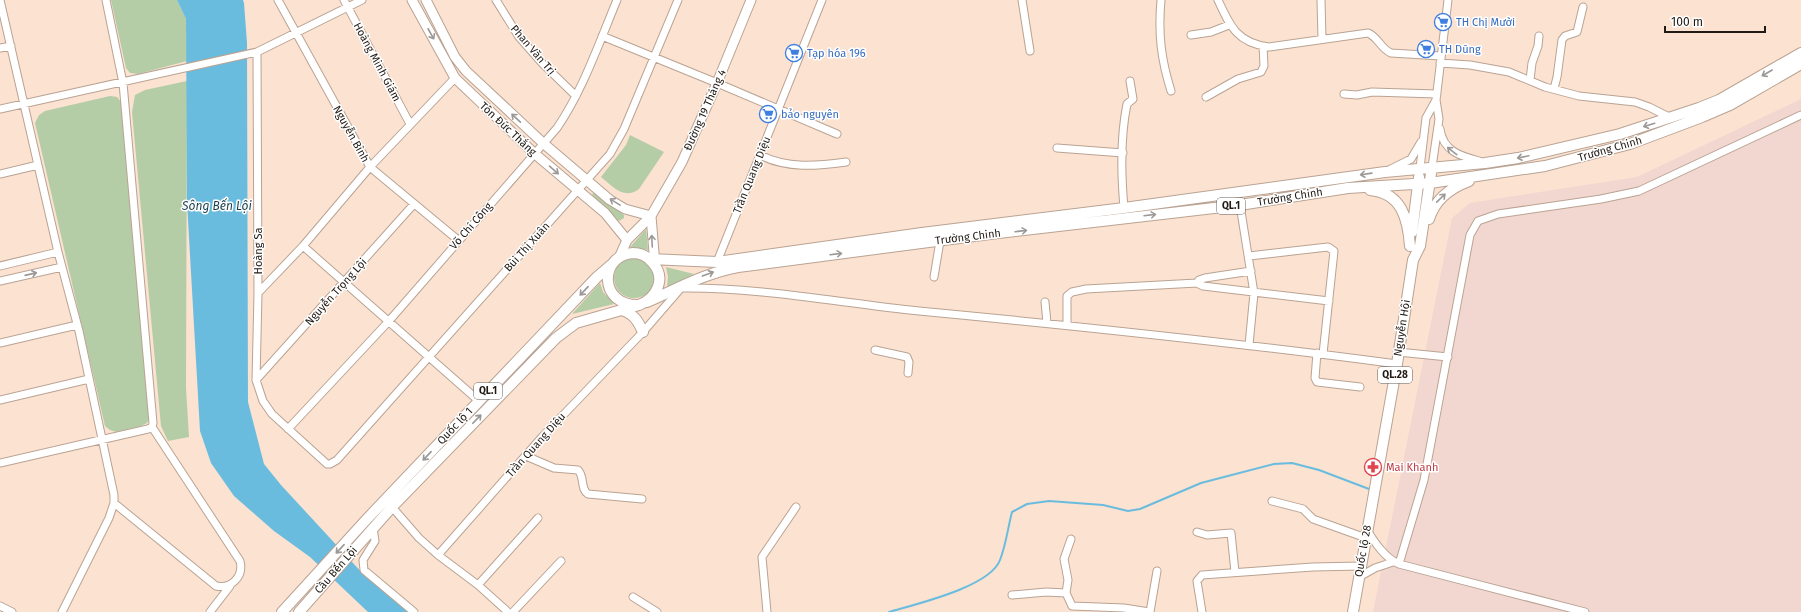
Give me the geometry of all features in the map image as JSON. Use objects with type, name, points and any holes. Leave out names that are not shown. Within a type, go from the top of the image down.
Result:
[{"type":"highway","name":"Trường Chinh","points":[[653,261],[717,262],[922,233],[1124,208],[1385,172],[1485,163],[1518,158],[1620,134],[1671,118],[1719,100],[1801,53]]},
{"type":"highway","name":"Trường Chinh","points":[[643,303],[681,288],[704,276],[738,267],[1240,205],[1348,188],[1430,183],[1522,171],[1569,161],[1630,144],[1661,133],[1730,105],[1801,64]]},
{"type":"highway","name":"Nguyễn Hội","points":[[1374,490],[1397,364],[1415,246],[1430,183],[1432,167]]},
{"type":"highway","name":"Nguyễn Hội","points":[[1415,246],[1420,168]]},
{"type":"highway","points":[[1415,246],[1431,210],[1443,195],[1461,184],[1488,175]]},
{"type":"highway","points":[[1348,188],[1378,191],[1388,194],[1395,199],[1400,206],[1415,246]]},
{"type":"highway","name":"QL.1","points":[[616,261],[626,254],[635,253],[643,255],[653,261]]},
{"type":"highway","points":[[616,261],[608,272],[608,281],[612,293],[621,302],[630,305],[643,303],[654,296],[658,289],[660,281],[659,272],[653,261]]},
{"type":"highway","name":"Quốc lộ 1","points":[[370,524],[479,401],[597,277],[616,261]]},
{"type":"highway","name":"Quốc lộ 1","points":[[370,524],[392,507],[556,338],[576,324],[643,303]]},
{"type":"highway","points":[[622,310],[631,313],[638,322],[642,332]]},
{"type":"highway","name":"Quốc lộ 28","points":[[1353,612],[1374,490]]},
{"type":"highway","name":"Cầu Bến Lội","points":[[282,612],[297,595],[370,524]]},
{"type":"highway","name":"Cầu Bến Lội","points":[[299,612],[370,524]]},
{"type":"main road","name":"Tôn Đức Thắng","points":[[412,0],[455,78],[535,154],[605,213],[627,240]]},
{"type":"main road","name":"Tôn Đức Thắng","points":[[426,0],[455,57],[466,71],[543,143],[610,200],[625,209],[651,216]]},
{"type":"main road","name":"Đường 19 Tháng 4","points":[[616,261],[627,240],[651,216],[682,162],[717,83],[751,0]]},
{"type":"main road","points":[[651,216],[653,261]]},
{"type":"street","points":[[0,0],[58,252],[90,379],[114,495],[114,503],[108,518],[62,612]]},
{"type":"street","points":[[106,0],[123,83],[153,419],[152,427],[240,561],[242,568],[240,575],[210,612]]},
{"type":"street","name":"Nguyễn Bình","points":[[278,0],[370,167],[458,240]]},
{"type":"street","name":"Hoàng Minh Giám","points":[[344,0],[410,124]]},
{"type":"street","points":[[0,109],[123,83],[257,52],[362,0]]},
{"type":"street","name":"Phan Văn Trị","points":[[496,0],[519,37],[542,63],[576,96]]},
{"type":"street","name":"Võ Chí Công","points":[[288,429],[389,321],[458,240],[535,154],[568,112],[618,0]]},
{"type":"street","name":"Bùi Thị Xuân","points":[[330,464],[337,460],[430,357],[588,180],[615,146],[678,0]]},
{"type":"street","name":"Trần Quang Diệu","points":[[717,262],[822,0]]},
{"type":"street","points":[[1022,0],[1030,51]]},
{"type":"street","points":[[1161,0],[1159,24],[1161,53],[1171,91]]},
{"type":"street","points":[[1218,0],[1229,25],[1248,42],[1257,46],[1368,33],[1375,36],[1386,51],[1390,53],[1508,72],[1554,90],[1584,97],[1635,102],[1671,118]]},
{"type":"street","points":[[1321,0],[1322,39]]},
{"type":"street","name":"Nguyễn Hội","points":[[1432,167],[1439,119],[1436,97],[1448,0]]},
{"type":"street","points":[[1554,90],[1562,40],[1567,34],[1577,32],[1583,7]]},
{"type":"street","points":[[1191,35],[1211,32],[1229,25]]},
{"type":"street","points":[[602,36],[837,134]]},
{"type":"street","points":[[1530,80],[1532,62],[1538,46],[1539,36]]},
{"type":"street","points":[[0,48],[11,46]]},
{"type":"street","points":[[1206,97],[1238,79],[1262,72],[1264,66],[1263,46]]},
{"type":"street","name":"Hoàng Sa","points":[[257,52],[258,293],[256,380],[267,408],[323,462],[330,464]]},
{"type":"street","points":[[258,293],[303,246],[370,167],[455,78]]},
{"type":"street","points":[[1124,208],[1122,187],[1122,153],[1126,108],[1128,102],[1133,99],[1130,80]]},
{"type":"street","points":[[1344,94],[1357,95],[1372,92],[1436,97]]},
{"type":"street","name":"Nguyễn Hội","points":[[1420,168],[1426,118],[1436,97]]},
{"type":"street","points":[[1396,563],[1424,480],[1470,235],[1478,221],[1498,214],[1601,199],[1639,191],[1801,116]]},
{"type":"street","points":[[1439,119],[1442,138],[1447,148],[1461,156],[1485,163]]},
{"type":"street","points":[[1385,172],[1410,159],[1418,150],[1423,137]]},
{"type":"street","points":[[1056,148],[1122,153]]},
{"type":"street","points":[[760,154],[769,159],[793,165],[824,165],[846,162]]},
{"type":"street","points":[[0,174],[38,165]]},
{"type":"street","name":"Nguyễn Trọng Lội","points":[[256,380],[414,204]]},
{"type":"street","points":[[1240,205],[1254,293],[1249,345]]},
{"type":"street","points":[[934,277],[940,241]]},
{"type":"street","points":[[303,246],[479,401]]},
{"type":"street","points":[[1249,256],[1328,247],[1331,248],[1335,255],[1329,301],[1315,378],[1317,382],[1360,387]]},
{"type":"street","points":[[0,266],[58,252]]},
{"type":"street","points":[[0,281],[62,267]]},
{"type":"street","points":[[1197,283],[1199,280],[1205,278],[1251,271]]},
{"type":"street","points":[[1067,326],[1067,296],[1072,292],[1086,289],[1197,283],[1203,286],[1254,293],[1329,301]]},
{"type":"street","points":[[681,288],[719,288],[902,309],[1249,345],[1397,364]]},
{"type":"street","name":"Trần Quang Diệu","points":[[438,555],[526,456],[681,288]]},
{"type":"street","points":[[1045,302],[1047,323]]},
{"type":"street","points":[[0,343],[77,325]]},
{"type":"street","points":[[875,350],[907,357],[909,362],[908,374]]},
{"type":"street","points":[[1398,352],[1448,358]]},
{"type":"street","points":[[0,400],[90,379]]},
{"type":"street","points":[[0,462],[152,427]]},
{"type":"street","points":[[526,456],[554,468],[578,470],[582,474],[584,490],[588,494],[642,499]]},
{"type":"street","points":[[1272,501],[1303,509],[1314,519],[1366,534],[1396,563],[1585,612]]},
{"type":"street","points":[[114,503],[216,586],[222,588],[230,586]]},
{"type":"street","points":[[392,507],[419,538],[438,555],[478,585],[508,612]]},
{"type":"street","points":[[767,612],[762,557],[796,507]]},
{"type":"street","points":[[478,585],[538,518]]},
{"type":"street","points":[[370,524],[375,541],[364,560],[364,570],[414,612]]},
{"type":"street","points":[[1198,532],[1207,536],[1231,533],[1235,572]]},
{"type":"street","points":[[1071,539],[1064,558],[1068,580],[1066,593],[1070,604],[1075,607],[1124,608],[1150,612],[1157,571]]},
{"type":"street","points":[[513,612],[561,561]]},
{"type":"street","points":[[1359,577],[1370,570],[1396,563]]},
{"type":"street","points":[[1202,612],[1197,581],[1199,576],[1313,567],[1362,566]]},
{"type":"street","points":[[1012,595],[1042,592],[1066,593]]},
{"type":"street","points":[[633,597],[657,612]]},
{"type":"street","points":[[0,606],[12,612]]},
{"type":"shaded area","points":[[1801,99],[1801,612],[1373,612],[1452,218],[1470,203],[1637,177]]},
{"type":"green space","points":[[111,0],[177,0],[186,19],[187,61],[138,74],[130,73],[126,68]]},
{"type":"green space","points":[[187,81],[186,388],[189,437],[168,441],[161,426],[132,112],[135,95],[145,90]]},
{"type":"green space","points":[[110,96],[117,97],[122,103],[150,417],[147,423],[141,426],[116,432],[105,426],[35,123],[39,115],[45,111]]},
{"type":"green space","points":[[630,135],[664,152],[639,189],[634,192],[624,193],[610,185],[601,177],[626,145]]},
{"type":"green space","points":[[594,192],[624,215],[624,218],[619,221],[592,195]]},
{"type":"green space","points":[[646,229],[648,250],[630,247]]},
{"type":"green space","points":[[634,258],[642,260],[648,264],[652,270],[654,278],[652,286],[648,292],[642,296],[634,298],[626,296],[620,292],[616,286],[614,278],[616,270],[620,264],[626,260]]},
{"type":"green space","points":[[666,267],[694,274],[667,287],[668,277]]},
{"type":"green space","points":[[600,283],[603,292],[614,304],[572,314]]},
{"type":"water","name":"Sông Bến Lội","points":[[177,0],[243,0],[244,3],[247,43],[248,402],[264,464],[281,485],[365,576],[409,612],[368,612],[310,557],[274,531],[234,496],[211,463],[200,431],[187,202],[186,19]]},
{"type":"waterway","points":[[889,612],[951,593],[968,586],[993,570],[1002,554],[1012,512],[1027,504],[1049,501],[1103,505],[1128,511],[1140,509],[1201,483],[1274,464],[1292,463],[1319,470],[1369,489]]},
{"type":"place","name":"TH Chị Mười","points":[[1443,22]]},
{"type":"place","name":"TH Dũng","points":[[1426,49]]},
{"type":"place","name":"Tạp hóa 196","points":[[794,53]]},
{"type":"place","name":"bảo nguyên","points":[[768,114]]},
{"type":"place","name":"Mai Khanh","points":[[1373,467]]}]
